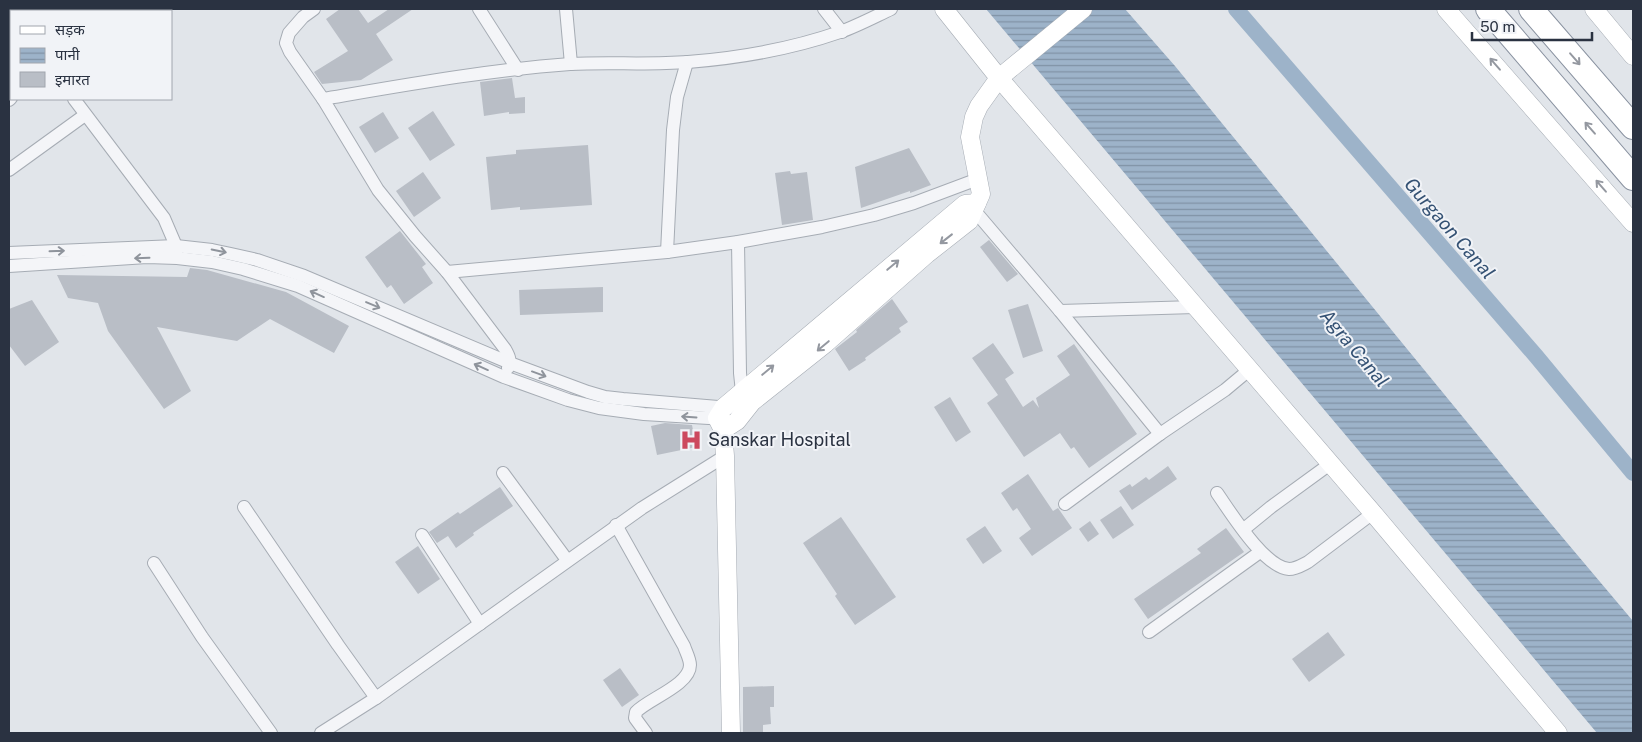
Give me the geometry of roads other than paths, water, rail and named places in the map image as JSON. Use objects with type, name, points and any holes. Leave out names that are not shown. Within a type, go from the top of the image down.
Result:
[{"type":"highway","points":[[1488,9],[1633,178]]},
{"type":"highway","points":[[1532,9],[1633,127]]},
{"type":"street","points":[[314,9],[300,13],[289,33],[286,43],[290,52],[323,98],[378,190],[447,272],[505,349],[510,358],[510,363],[504,377]]},
{"type":"street","points":[[479,9],[518,70]]},
{"type":"street","points":[[566,9],[571,64]]},
{"type":"street","points":[[824,9],[842,32]]},
{"type":"street","points":[[323,98],[450,78],[571,64],[687,62],[767,52],[842,32],[892,9]]},
{"type":"street","points":[[944,9],[999,78],[1373,513],[1558,733]]},
{"type":"street","points":[[9,266],[147,257],[176,252],[298,286],[504,377],[568,400],[599,408],[644,414],[729,417],[752,402],[825,344],[928,254],[969,221],[981,194],[970,137],[971,126],[979,106],[999,78],[1083,9]]},
{"type":"street","points":[[1446,9],[1633,223]]},
{"type":"street","points":[[1594,9],[1633,56]]},
{"type":"street","points":[[668,252],[673,130],[677,97],[687,62]]},
{"type":"street","points":[[75,100],[158,209],[168,226],[176,252]]},
{"type":"street","points":[[9,170],[85,116]]},
{"type":"street","points":[[447,272],[668,252],[738,242],[822,227],[874,215],[914,203],[978,179]]},
{"type":"street","points":[[731,733],[725,456],[729,417],[742,392],[965,204],[976,207],[1160,434]]},
{"type":"street","points":[[738,242],[742,392]]},
{"type":"street","points":[[9,253],[212,250],[231,254],[257,260],[294,273],[510,363],[605,397],[713,408],[729,417]]},
{"type":"street","points":[[1060,311],[1195,307]]},
{"type":"street","points":[[1065,504],[1160,434],[1225,390],[1249,370]]},
{"type":"street","points":[[321,733],[376,698],[616,525],[725,456]]},
{"type":"street","points":[[1244,529],[1270,507],[1330,464]]},
{"type":"street","points":[[504,473],[567,560]]},
{"type":"street","points":[[1217,493],[1260,552],[1276,564],[1288,569],[1297,568],[1318,555],[1373,513]]},
{"type":"street","points":[[244,507],[376,698]]},
{"type":"street","points":[[616,525],[684,646],[690,664],[689,671],[684,680],[636,712],[635,718],[646,733]]},
{"type":"street","points":[[422,535],[480,624]]},
{"type":"street","points":[[1149,632],[1260,552]]},
{"type":"street","points":[[154,563],[207,644],[271,733]]},
{"type":"water","name":"Agra Canal","points":[[986,9],[1125,9],[1175,66],[1531,500],[1633,621],[1633,733],[1597,733]]},
{"type":"waterway","name":"Gurgaon Canal","points":[[1236,9],[1536,356],[1633,473]]},
{"type":"place","name":"Sanskar Hospital","points":[[691,440]]}]
